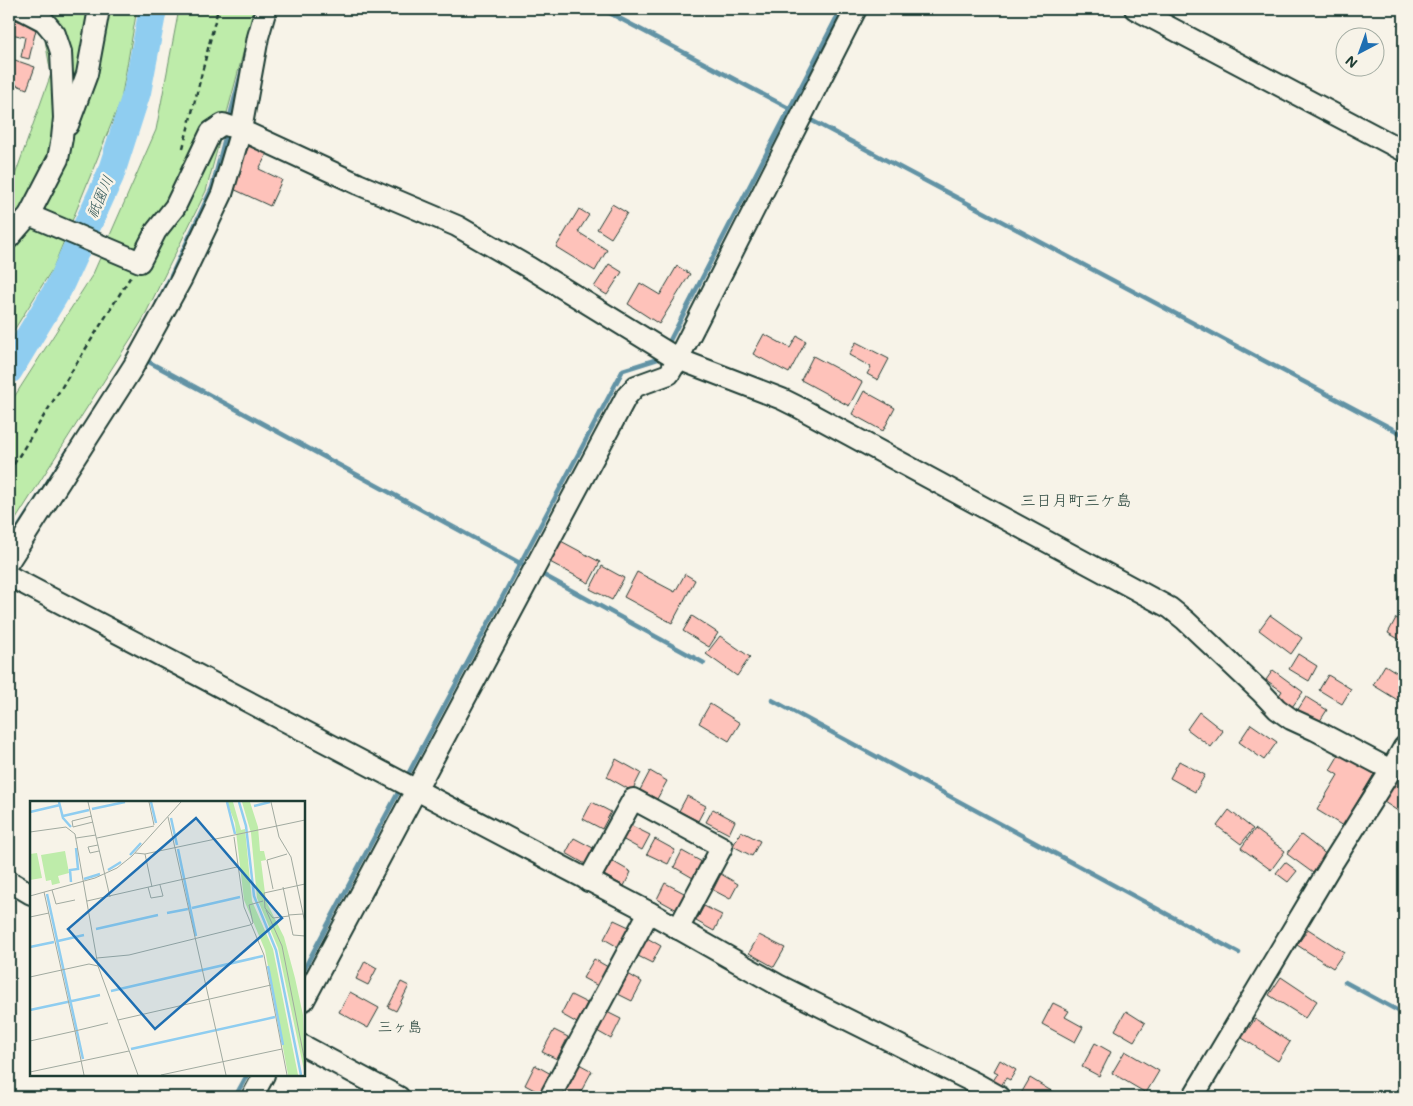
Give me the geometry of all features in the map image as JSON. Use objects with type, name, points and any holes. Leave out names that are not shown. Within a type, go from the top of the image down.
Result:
[{"type":"street","points":[[9,238],[29,215],[58,159],[64,118],[61,52],[55,34],[44,21],[21,9]]},
{"type":"street","points":[[62,138],[88,74],[99,9]]},
{"type":"street","points":[[9,561],[133,367],[181,280],[222,194],[232,127],[266,9]]},
{"type":"street","points":[[305,998],[626,397],[636,386],[668,374],[678,359],[856,9]]},
{"type":"street","points":[[1136,9],[1404,151]]},
{"type":"street","points":[[29,215],[140,262],[156,231],[175,207],[211,132],[232,127],[457,226],[530,268],[678,359],[798,407],[1170,608],[1186,620],[1284,714],[1391,770]]},
{"type":"street","points":[[9,576],[649,912],[971,1090],[1000,1097]]},
{"type":"street","points":[[1193,1097],[1404,747]]},
{"type":"street","points":[[588,881],[633,799],[641,803],[722,847],[678,929]]},
{"type":"street","points":[[9,881],[30,893]]},
{"type":"street","points":[[550,1097],[649,912]]},
{"type":"street","points":[[305,1047],[399,1097]]},
{"type":"street","points":[[252,1097],[263,1076]]},
{"type":"path","points":[[182,151],[218,9]]},
{"type":"path","points":[[9,472],[140,262]]},
{"type":"green space","points":[[50,9],[137,9],[121,100],[53,268],[9,338],[9,192],[51,74],[43,29]]},
{"type":"green space","points":[[179,9],[255,9],[206,191],[142,321],[9,530],[9,405],[93,274],[156,130]]},
{"type":"building","points":[[14,20],[37,25],[29,59],[21,57],[25,37],[11,34]]},
{"type":"building","points":[[9,58],[35,67],[27,89],[9,82]]},
{"type":"building","points":[[250,144],[268,152],[259,169],[282,180],[270,206],[229,187]]},
{"type":"building","points":[[612,204],[627,213],[611,238],[597,229]]},
{"type":"building","points":[[579,209],[589,215],[578,232],[607,250],[595,271],[556,247]]},
{"type":"building","points":[[609,264],[622,272],[607,295],[594,287]]},
{"type":"building","points":[[677,266],[690,274],[659,324],[628,304],[640,283],[660,295]]},
{"type":"building","points":[[764,334],[790,348],[797,336],[806,341],[789,373],[753,354]]},
{"type":"building","points":[[856,342],[889,359],[878,380],[867,374],[871,367],[849,355]]},
{"type":"building","points":[[813,356],[862,382],[849,406],[801,380]]},
{"type":"building","points":[[864,391],[895,408],[883,431],[852,414]]},
{"type":"building","points":[[559,540],[600,562],[589,583],[548,561]]},
{"type":"building","points":[[602,566],[624,578],[612,600],[590,589]]},
{"type":"building","points":[[637,572],[675,592],[685,574],[695,580],[672,623],[624,597]]},
{"type":"building","points":[[1270,615],[1302,638],[1291,654],[1259,630]]},
{"type":"building","points":[[692,616],[718,633],[709,647],[683,631]]},
{"type":"building","points":[[1396,618],[1404,622],[1404,642],[1388,633]]},
{"type":"building","points":[[720,636],[750,657],[737,676],[706,654]]},
{"type":"building","points":[[1298,654],[1317,666],[1309,681],[1289,669]]},
{"type":"building","points":[[1385,665],[1404,677],[1404,704],[1373,685]]},
{"type":"building","points":[[1273,670],[1303,692],[1292,707],[1278,697],[1282,691],[1266,680]]},
{"type":"building","points":[[1328,675],[1351,689],[1342,704],[1319,690]]},
{"type":"building","points":[[1306,697],[1327,710],[1318,724],[1297,711]]},
{"type":"building","points":[[710,704],[740,723],[729,741],[699,723]]},
{"type":"building","points":[[1199,712],[1223,731],[1211,747],[1187,729]]},
{"type":"building","points":[[1251,724],[1277,742],[1264,760],[1239,742]]},
{"type":"building","points":[[1340,753],[1374,774],[1343,826],[1317,810],[1338,775],[1330,770]]},
{"type":"building","points":[[616,759],[641,773],[632,791],[607,777]]},
{"type":"building","points":[[1179,761],[1205,775],[1195,792],[1170,778]]},
{"type":"building","points":[[650,771],[667,781],[657,799],[640,790]]},
{"type":"building","points":[[1398,778],[1404,782],[1404,815],[1384,802]]},
{"type":"building","points":[[687,796],[706,806],[698,821],[679,811]]},
{"type":"building","points":[[592,802],[611,812],[602,829],[583,819]]},
{"type":"building","points":[[713,809],[735,821],[729,834],[706,822]]},
{"type":"building","points":[[1229,810],[1253,829],[1241,844],[1217,826]]},
{"type":"building","points":[[630,825],[650,835],[642,850],[622,839]]},
{"type":"building","points":[[1255,829],[1285,851],[1271,870],[1241,848]]},
{"type":"building","points":[[741,831],[760,841],[752,856],[733,846]]},
{"type":"building","points":[[1301,835],[1327,855],[1313,873],[1287,854]]},
{"type":"building","points":[[574,838],[595,849],[587,865],[566,853]]},
{"type":"building","points":[[655,839],[675,850],[668,864],[647,854]]},
{"type":"building","points":[[682,851],[702,862],[693,878],[674,867]]},
{"type":"building","points":[[612,861],[631,872],[624,886],[604,875]]},
{"type":"building","points":[[1285,862],[1297,871],[1288,882],[1276,873]]},
{"type":"building","points":[[721,874],[738,884],[730,899],[713,890]]},
{"type":"building","points":[[665,883],[686,894],[677,910],[657,899]]},
{"type":"building","points":[[704,906],[722,915],[714,931],[696,921]]},
{"type":"building","points":[[614,920],[629,927],[618,947],[604,939]]},
{"type":"building","points":[[1308,929],[1344,952],[1333,968],[1297,945]]},
{"type":"building","points":[[759,935],[785,948],[774,967],[749,953]]},
{"type":"building","points":[[647,938],[661,946],[652,963],[638,956]]},
{"type":"building","points":[[594,959],[608,967],[598,986],[583,978]]},
{"type":"building","points":[[365,961],[377,968],[368,985],[356,979]]},
{"type":"building","points":[[628,974],[642,982],[632,1001],[618,994]]},
{"type":"building","points":[[1281,977],[1317,1001],[1305,1018],[1269,995]]},
{"type":"building","points":[[401,982],[409,986],[396,1011],[388,1007]]},
{"type":"building","points":[[350,992],[379,1008],[368,1028],[339,1012]]},
{"type":"building","points":[[571,995],[587,1003],[577,1023],[561,1014]]},
{"type":"building","points":[[1053,1003],[1069,1011],[1065,1017],[1083,1027],[1075,1042],[1042,1024]]},
{"type":"building","points":[[1126,1011],[1145,1023],[1134,1041],[1115,1030]]},
{"type":"building","points":[[607,1012],[621,1019],[611,1039],[597,1031]]},
{"type":"building","points":[[1255,1019],[1290,1042],[1278,1061],[1242,1038]]},
{"type":"building","points":[[554,1030],[568,1037],[557,1059],[542,1052]]},
{"type":"building","points":[[1095,1043],[1111,1052],[1099,1076],[1082,1067]]},
{"type":"building","points":[[1125,1051],[1159,1071],[1146,1093],[1112,1073]]},
{"type":"building","points":[[1000,1060],[1016,1070],[1010,1080],[1006,1078],[1001,1086],[993,1081],[998,1073],[994,1071]]},
{"type":"building","points":[[579,1064],[592,1071],[578,1097],[565,1090]]},
{"type":"building","points":[[535,1065],[551,1074],[540,1093],[525,1085]]},
{"type":"building","points":[[1030,1078],[1053,1092],[1050,1097],[1019,1097]]},
{"type":"waterway","name":"祇園川","points":[[9,370],[58,289],[110,176],[137,92],[153,9]]},
{"type":"waterway","points":[[602,9],[798,113]]},
{"type":"waterway","points":[[667,346],[841,9]]},
{"type":"waterway","points":[[229,120],[244,62]]},
{"type":"waterway","points":[[807,118],[1404,435]]},
{"type":"waterway","points":[[157,303],[212,188],[227,130]]},
{"type":"waterway","points":[[406,778],[623,370],[661,358],[662,355]]},
{"type":"waterway","points":[[149,362],[529,568]]},
{"type":"waterway","points":[[9,542],[69,449]]},
{"type":"waterway","points":[[538,572],[704,663]]},
{"type":"waterway","points":[[772,700],[1239,953]]},
{"type":"waterway","points":[[305,967],[401,787]]},
{"type":"waterway","points":[[1345,982],[1404,1014]]},
{"type":"waterway","points":[[235,1097],[246,1076]]},
{"type":"district","name":"三日月町三ケ島","points":[[1076,500]]},
{"type":"district","name":"三ヶ島","points":[[400,1027]]}]
